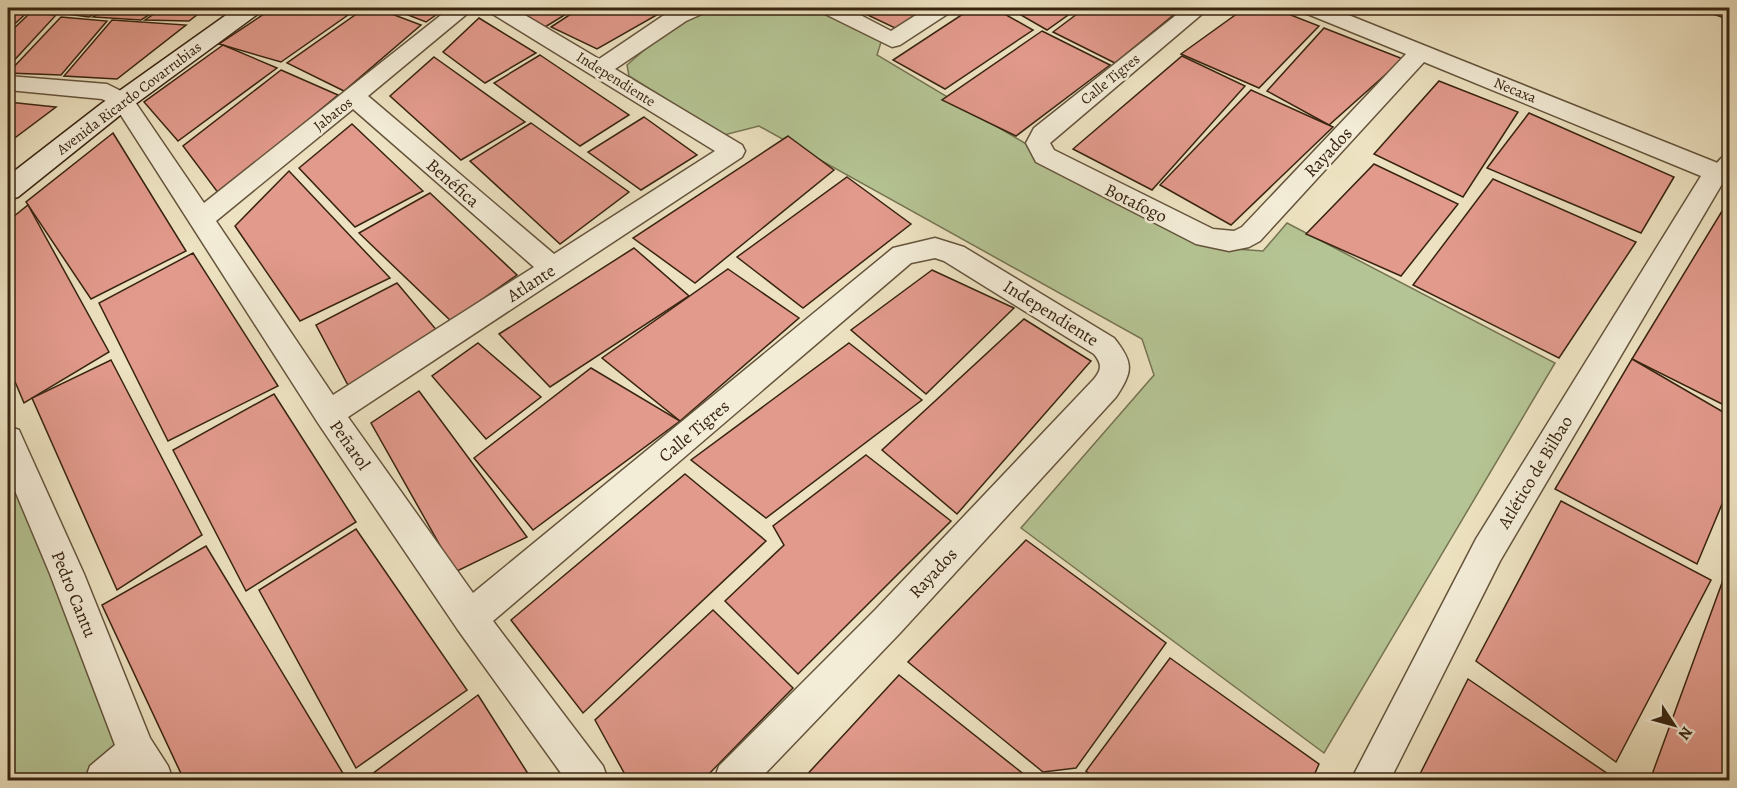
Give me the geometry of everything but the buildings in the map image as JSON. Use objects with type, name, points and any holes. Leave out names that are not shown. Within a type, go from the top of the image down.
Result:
[{"type":"street","name":"Avenida Ricardo Covarrubias","points":[[8,189],[223,8]]},
{"type":"street","name":"Avenida Ricardo Covarrubias","points":[[8,167],[251,8]]},
{"type":"street","name":"Jabatos","points":[[202,218],[463,8]]},
{"type":"street","name":"Independiente","points":[[498,8],[733,151]]},
{"type":"street","points":[[599,69],[678,16],[696,8]]},
{"type":"street","points":[[831,8],[892,40],[941,8]]},
{"type":"street","name":"Calle Tigres","points":[[1045,156],[1038,143],[1043,134],[1198,8]]},
{"type":"street","name":"Necaxa","points":[[1313,8],[1725,169]]},
{"type":"street","name":"Rayados","points":[[1230,243],[1243,240],[1251,234],[1421,51]]},
{"type":"street","points":[[8,83],[115,97]]},
{"type":"street","name":"Peñarol","points":[[115,97],[202,218],[329,414],[470,618],[589,780]]},
{"type":"street","name":"Benéfica","points":[[354,98],[553,268]]},
{"type":"street","name":"Atlante","points":[[329,414],[733,151]]},
{"type":"street","name":"Botafogo","points":[[1045,156],[1205,237],[1230,243]]},
{"type":"street","name":"Atlético de Bilbao","points":[[1370,780],[1488,550],[1725,169]]},
{"type":"street","name":"Independiente","points":[[921,250],[935,248],[954,254],[1104,346],[1113,357]]},
{"type":"street","name":"Calle Tigres","points":[[470,618],[903,255],[921,250]]},
{"type":"street","name":"Rayados","points":[[733,780],[888,621],[1105,388],[1117,372],[1117,365],[1113,357]]},
{"type":"street","name":"Pedro Cantu","points":[[8,439],[67,574],[145,766]]},
{"type":"street","points":[[104,780],[145,766]]},
{"type":"green space","points":[[714,8],[818,8],[882,39],[877,55],[1033,148],[1222,248],[1263,251],[1287,223],[1555,363],[1324,753],[1021,528],[1154,375],[1142,339],[759,126],[724,135],[629,76],[627,65],[666,31]]},
{"type":"green space","points":[[8,467],[108,715],[136,751],[104,780],[8,780]]}]
